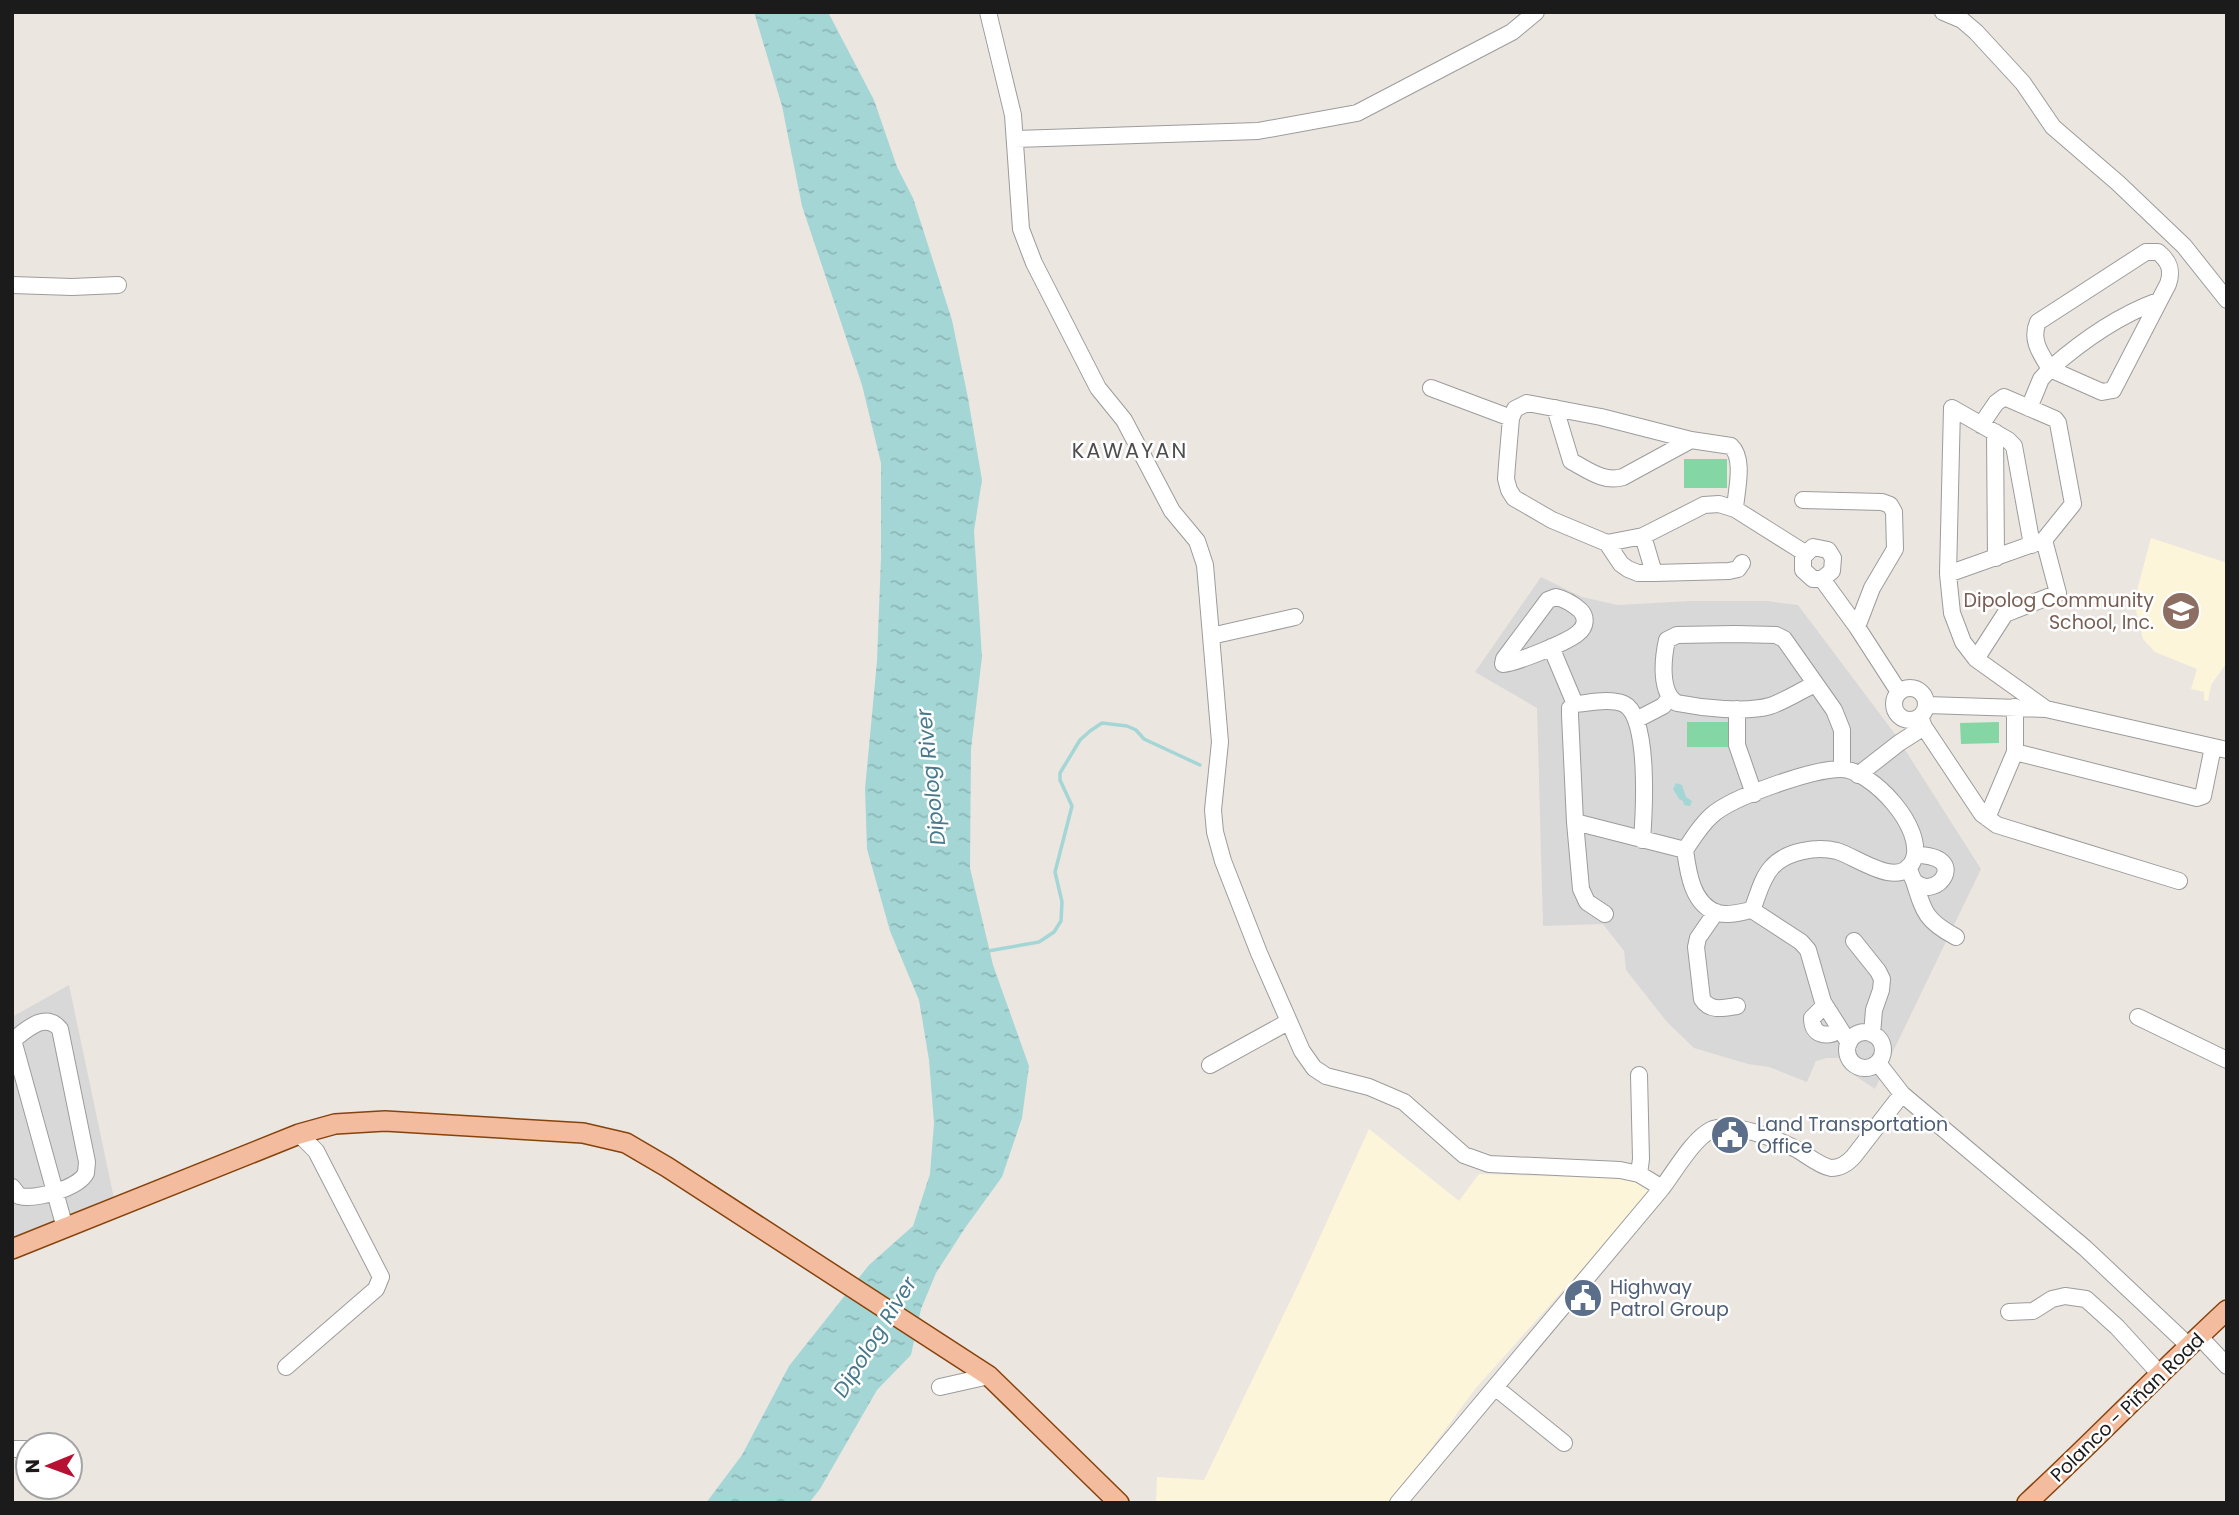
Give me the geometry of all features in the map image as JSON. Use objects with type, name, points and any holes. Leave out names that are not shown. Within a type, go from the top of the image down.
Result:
[{"type":"main road","points":[[12,1249],[299,1134],[335,1124],[384,1121],[583,1133],[626,1143],[667,1167],[989,1376],[1119,1503]]},
{"type":"main road","name":"Polanco - Piñan Road","points":[[2036,1500],[2159,1373],[2227,1310]]},
{"type":"street","points":[[988,12],[1013,115],[1021,229],[1034,263],[1098,388],[1124,420],[1172,511],[1190,531],[1201,550],[1205,565],[1220,742],[1213,810],[1215,832],[1223,861],[1302,1051],[1314,1068],[1326,1076],[1369,1087],[1404,1102],[1464,1155],[1477,1162],[1590,1167],[1639,1174],[1662,1188]]},
{"type":"street","points":[[1015,139],[1258,131],[1356,113],[1512,32],[1536,12]]},
{"type":"street","points":[[1943,12],[1962,20],[1976,33],[2023,83],[2053,127],[2118,183],[2184,246],[2227,300]]},
{"type":"street","points":[[2152,250],[2167,261],[2171,275],[2113,390],[2102,392],[2050,369],[2035,339],[2034,331],[2038,323],[2098,281],[2152,250]]},
{"type":"street","points":[[12,285],[118,285]]},
{"type":"street","points":[[2029,408],[2041,379],[2050,369],[2101,329],[2127,313],[2158,301]]},
{"type":"street","points":[[1431,388],[1511,418]]},
{"type":"street","points":[[1948,574],[1996,558],[2038,542],[2071,508],[2073,500],[2058,423],[2052,417],[2004,397],[1999,399],[1988,428],[1996,558]]},
{"type":"street","points":[[1735,509],[1738,461],[1735,449],[1731,446],[1691,440],[1527,403],[1520,405],[1511,418],[1507,445],[1507,480],[1514,498],[1552,520],[1606,543],[1621,564],[1638,573],[1730,572],[1738,569],[1742,563]]},
{"type":"street","points":[[1555,408],[1571,461],[1605,479],[1623,477],[1691,440]]},
{"type":"street","points":[[1976,659],[2005,614],[2058,593],[2038,542],[2014,446],[1988,428],[1951,409],[1948,574],[1952,613],[1963,642],[1976,659],[2046,709]]},
{"type":"street","points":[[1803,500],[1882,502],[1890,505],[1894,512],[1895,549],[1872,588],[1857,627]]},
{"type":"street","points":[[1606,543],[1643,536],[1704,505],[1719,504],[1735,509],[1805,553]]},
{"type":"street","points":[[1643,536],[1654,573]]},
{"type":"street","points":[[1818,547],[1831,554],[1834,567],[1829,575],[1822,579],[1813,579],[1805,574],[1801,561],[1805,553],[1818,547]]},
{"type":"street","points":[[1822,579],[1899,692]]},
{"type":"street","points":[[1564,598],[1581,611],[1585,619],[1584,626],[1577,634],[1551,647],[1507,664],[1503,664],[1548,600],[1564,598]]},
{"type":"street","points":[[1211,636],[1295,617]]},
{"type":"street","points":[[1815,684],[1773,705],[1760,708],[1737,709],[1684,704],[1669,699],[1666,692],[1667,640],[1677,635],[1776,635],[1784,639],[1834,710],[1842,730],[1842,769]]},
{"type":"street","points":[[1551,647],[1575,704]]},
{"type":"street","points":[[2015,752],[2197,799],[2203,796],[2220,749],[2046,709],[2015,707],[1924,717],[1907,720],[1898,715],[1894,706],[1899,692],[1911,687],[1925,696],[1924,717],[1987,818],[2006,829],[2179,881]]},
{"type":"street","points":[[1636,720],[1663,706],[1669,699]]},
{"type":"street","points":[[1605,914],[1591,906],[1583,895],[1575,822],[1570,715],[1570,708],[1575,704],[1614,701],[1626,704],[1635,714],[1645,781],[1643,840]]},
{"type":"street","points":[[1987,818],[2015,752],[2015,707]]},
{"type":"street","points":[[1737,709],[1737,745],[1754,794]]},
{"type":"street","points":[[1858,775],[1899,743],[1924,717]]},
{"type":"street","points":[[1845,1036],[1872,1034],[1880,1040],[1883,1047],[1882,1056],[1874,1065],[1860,1067],[1852,1062],[1845,1036],[1825,1005],[1808,950],[1801,942],[1752,911],[1731,914],[1716,912],[1703,903],[1695,892],[1689,876],[1685,850],[1712,814],[1754,794],[1810,775],[1842,769],[1858,775],[1881,790],[1895,804],[1913,835],[1913,868],[1927,917],[1936,926],[1956,937]]},
{"type":"street","points":[[1575,822],[1685,850]]},
{"type":"street","points":[[1752,911],[1764,879],[1773,866],[1782,858],[1793,854],[1825,850],[1837,852],[1889,873],[1913,868]]},
{"type":"street","points":[[1716,912],[1698,938],[1696,947],[1702,999],[1705,1004],[1715,1009],[1737,1006]]},
{"type":"street","points":[[1854,941],[1882,979],[1874,1010],[1872,1034]]},
{"type":"street","points":[[2138,1017],[2227,1060]]},
{"type":"street","points":[[12,1187],[19,1196],[28,1199],[55,1192],[80,1180],[86,1172],[87,1162],[64,1042],[60,1029],[54,1022],[46,1020],[13,1040],[55,1192],[65,1228]]},
{"type":"street","points":[[1210,1065],[1288,1022]]},
{"type":"street","points":[[1874,1065],[1899,1098],[2227,1366]]},
{"type":"street","points":[[1639,1075],[1639,1174]]},
{"type":"street","points":[[1398,1503],[1662,1188],[1696,1142],[1710,1130],[1722,1127],[1739,1129],[1770,1138],[1833,1168],[1847,1164],[1899,1098]]},
{"type":"street","points":[[286,1367],[376,1289],[381,1277],[316,1151],[299,1134]]},
{"type":"street","points":[[2008,1312],[2033,1311],[2052,1299],[2065,1296],[2086,1299],[2117,1327],[2159,1373]]},
{"type":"street","points":[[940,1387],[989,1376]]},
{"type":"street","points":[[1496,1388],[1564,1443]]},
{"type":"shaded area","name":"Dipolog Community School, Inc.","points":[[2151,538],[2227,563],[2227,662],[2211,685],[2208,701],[2204,700],[2204,692],[2191,689],[2197,669],[2155,652],[2143,639],[2134,602]]},
{"type":"shaded area","points":[[1541,577],[1582,597],[1618,605],[1767,601],[1798,605],[1895,734],[1981,869],[1875,1089],[1845,1069],[1841,1058],[1816,1061],[1807,1082],[1769,1067],[1748,1064],[1694,1048],[1667,1022],[1626,970],[1624,951],[1603,924],[1543,926],[1537,708],[1475,672]]},
{"type":"shaded area","points":[[69,985],[115,1203],[12,1242],[12,1017]]},
{"type":"shaded area","points":[[1369,1129],[1459,1201],[1479,1174],[1639,1179],[1649,1188],[1641,1203],[1475,1389],[1391,1503],[1156,1503],[1157,1477],[1204,1480],[1298,1285]]},
{"type":"green space","points":[[1684,459],[1727,459],[1727,488],[1684,488]]},
{"type":"green space","points":[[1687,722],[1729,722],[1729,747],[1687,747]]},
{"type":"green space","points":[[1999,722],[1999,743],[1961,744],[1960,723]]},
{"type":"water","name":"Dipolog River","points":[[754,12],[828,12],[874,100],[897,167],[913,198],[952,320],[982,480],[974,531],[982,657],[971,749],[970,868],[993,965],[1029,1066],[1022,1118],[1002,1177],[936,1273],[921,1309],[911,1355],[877,1390],[820,1489],[809,1503],[706,1503],[742,1455],[789,1366],[869,1265],[913,1226],[930,1174],[934,1123],[929,1060],[919,1000],[890,931],[867,849],[865,789],[877,661],[881,463],[862,385],[802,206],[782,106]]},
{"type":"water","points":[[1676,783],[1682,785],[1686,797],[1692,801],[1690,806],[1684,805],[1679,799],[1673,789]]},
{"type":"waterway","points":[[988,951],[1039,942],[1054,932],[1061,921],[1062,902],[1055,872],[1072,806],[1060,780],[1060,773],[1080,740],[1090,731],[1102,723],[1127,726],[1136,730],[1144,739],[1200,765]]},
{"type":"place","name":"Dipolog Community School, Inc.","points":[[2181,611]]},
{"type":"place","name":"Land Transportation Office","points":[[1730,1135]]},
{"type":"place","name":"Highway Patrol Group","points":[[1583,1298]]},
{"type":"district","name":"KAWAYAN","points":[[1130,451]]}]
